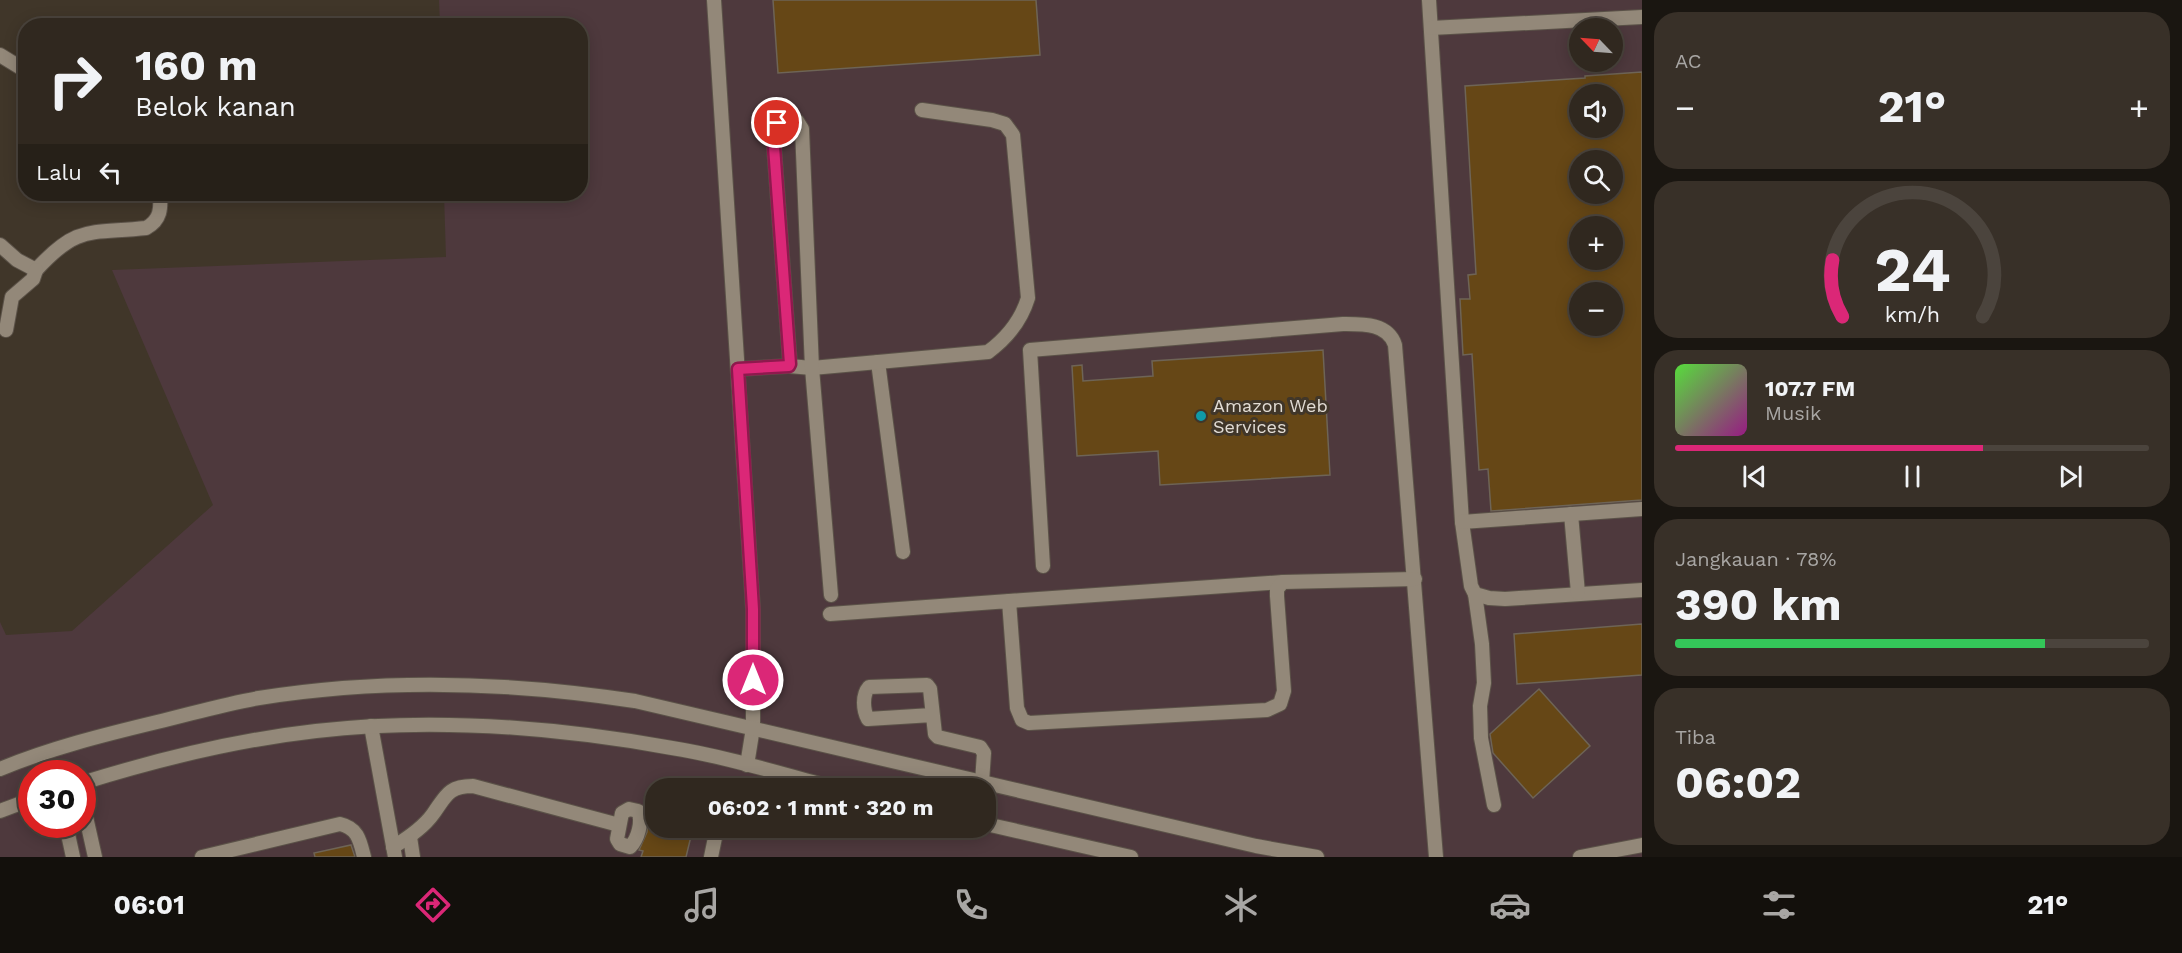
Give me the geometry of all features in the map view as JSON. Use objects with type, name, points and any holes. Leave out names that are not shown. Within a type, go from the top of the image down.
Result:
[{"type":"street","points":[[714,0],[753,609],[753,728],[747,765]]},
{"type":"street","points":[[1429,0],[1462,522],[1468,574],[1475,594],[1482,644],[1484,683],[1480,706],[1481,738],[1491,780],[1494,805]]},
{"type":"street","points":[[1431,28],[1642,17]]},
{"type":"street","points":[[0,55],[18,66]]},
{"type":"street","points":[[738,369],[789,366],[812,368],[987,352],[1002,341],[1018,322],[1028,298],[1013,135],[1005,124],[992,120],[922,110]]},
{"type":"street","points":[[789,366],[773,133],[777,123],[781,121],[797,121],[802,129],[812,368],[831,595]]},
{"type":"street","points":[[6,330],[12,297],[33,279],[36,270],[51,252],[76,235],[146,228],[152,225],[159,216],[160,201]]},
{"type":"street","points":[[0,246],[17,260],[36,270]]},
{"type":"street","points":[[1043,566],[1030,350],[1343,324],[1364,324],[1382,329],[1392,337],[1395,345],[1436,857]]},
{"type":"street","points":[[878,362],[903,552]]},
{"type":"street","points":[[1462,522],[1642,509]]},
{"type":"street","points":[[1571,514],[1578,593]]},
{"type":"street","points":[[830,614],[1283,582],[1415,579]]},
{"type":"street","points":[[1009,602],[1017,708],[1023,720],[1029,723],[1267,710],[1280,704],[1284,691],[1277,596],[1278,589],[1283,582]]},
{"type":"street","points":[[1475,594],[1505,599],[1642,590]]},
{"type":"street","points":[[0,769],[61,747],[226,705],[277,696],[377,686],[437,684],[592,694],[646,703],[965,778]]},
{"type":"street","points":[[932,715],[868,719],[864,695],[869,687],[927,685],[930,689],[932,715],[933,729],[938,737],[973,744],[982,750],[982,778]]},
{"type":"street","points":[[96,779],[216,747],[316,731],[371,726],[462,725],[536,729],[674,748],[797,778]]},
{"type":"street","points":[[371,726],[394,852]]},
{"type":"street","points":[[996,785],[1256,846],[1317,857]]},
{"type":"street","points":[[394,852],[433,814],[444,796],[461,786],[490,791],[619,825]]},
{"type":"street","points":[[0,811],[18,804]]},
{"type":"street","points":[[202,857],[340,824],[346,825],[358,834],[364,857]]},
{"type":"street","points":[[996,827],[1084,852],[1131,857]]},
{"type":"street","points":[[410,837],[413,857]]},
{"type":"street","points":[[69,838],[73,857]]},
{"type":"street","points":[[91,838],[95,857]]},
{"type":"street","points":[[711,857],[715,838]]},
{"type":"street","points":[[1580,857],[1642,845]]},
{"type":"shaded area","points":[[439,0],[1642,0],[1642,857],[0,857],[0,622],[6,635],[72,631],[213,505],[112,270],[446,257],[444,201],[588,201],[588,18],[440,18]]},
{"type":"building","points":[[773,0],[1036,0],[1040,55],[778,73]]},
{"type":"building","points":[[1642,72],[1642,500],[1491,511],[1488,469],[1479,470],[1472,354],[1463,355],[1460,299],[1470,299],[1468,275],[1476,274],[1465,86],[1585,78],[1585,76]]},
{"type":"building","name":"Amazon Web Services","points":[[1323,350],[1330,475],[1160,485],[1158,451],[1077,456],[1072,366],[1082,365],[1083,381],[1153,376],[1152,361]]},
{"type":"building","points":[[1642,624],[1642,675],[1517,684],[1514,634]]},
{"type":"building","points":[[1539,689],[1590,746],[1533,798],[1493,753],[1490,734]]},
{"type":"building","points":[[645,836],[691,838],[686,857],[641,857],[643,851],[639,850]]},
{"type":"building","points":[[351,845],[355,857],[315,857],[314,853]]},
{"type":"place","name":"Amazon Web Services","points":[[1201,416]]},
{"type":"route","points":[[753,680],[753,609],[738,369],[762,369],[790,364],[773,133],[777,123]]}]
